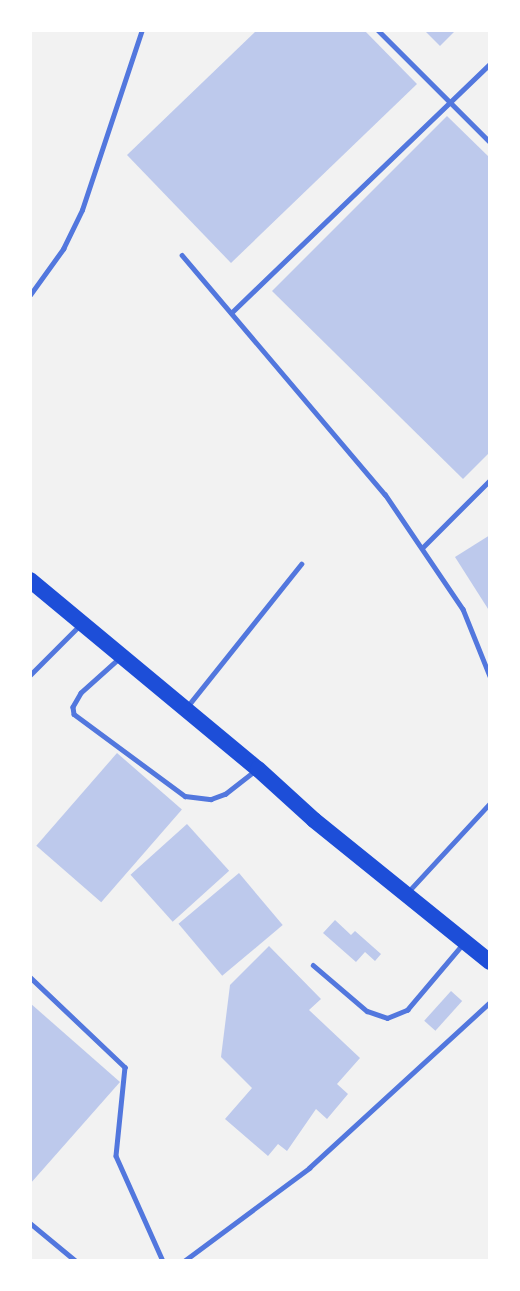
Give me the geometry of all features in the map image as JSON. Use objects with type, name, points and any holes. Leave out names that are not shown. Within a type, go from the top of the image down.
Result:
[{"type":"highway","points":[[30,580],[258,769],[314,820],[490,962]]},
{"type":"lane","points":[[30,296],[63,249],[82,210],[142,30]]},
{"type":"lane","points":[[378,30],[490,142]]},
{"type":"lane","points":[[231,313],[490,64]]},
{"type":"lane","points":[[182,255],[385,494],[464,609],[490,676]]},
{"type":"lane","points":[[422,548],[490,480]]},
{"type":"lane","points":[[186,709],[302,564]]},
{"type":"lane","points":[[30,675],[81,624]]},
{"type":"lane","points":[[121,657],[81,693],[73,707],[74,714],[185,796],[212,799],[225,794],[258,769]]},
{"type":"lane","points":[[406,894],[490,803]]},
{"type":"lane","points":[[313,965],[367,1011],[387,1018],[407,1010],[464,942]]},
{"type":"lane","points":[[30,977],[125,1067],[116,1156],[163,1261]]},
{"type":"lane","points":[[184,1261],[309,1168],[490,1002]]},
{"type":"lane","points":[[30,1223],[76,1261]]},
{"type":"building","points":[[257,30],[364,30],[417,84],[231,263],[127,155]]},
{"type":"building","points":[[424,30],[456,30],[440,46]]},
{"type":"building","points":[[447,116],[490,158],[490,452],[463,479],[272,291]]},
{"type":"building","points":[[490,535],[490,612],[455,557]]},
{"type":"building","points":[[117,753],[182,809],[101,902],[36,846]]},
{"type":"building","points":[[187,824],[229,871],[173,922],[131,875]]},
{"type":"building","points":[[239,873],[283,925],[222,976],[178,924]]},
{"type":"building","points":[[335,920],[351,935],[355,931],[381,954],[375,961],[365,952],[356,962],[323,933]]},
{"type":"building","points":[[269,946],[321,999],[309,1010],[360,1058],[337,1084],[348,1094],[327,1119],[316,1109],[287,1151],[278,1144],[268,1156],[225,1119],[252,1088],[221,1057],[230,985]]},
{"type":"building","points":[[451,991],[462,1001],[435,1031],[424,1021]]},
{"type":"building","points":[[30,1003],[120,1082],[30,1184]]}]
